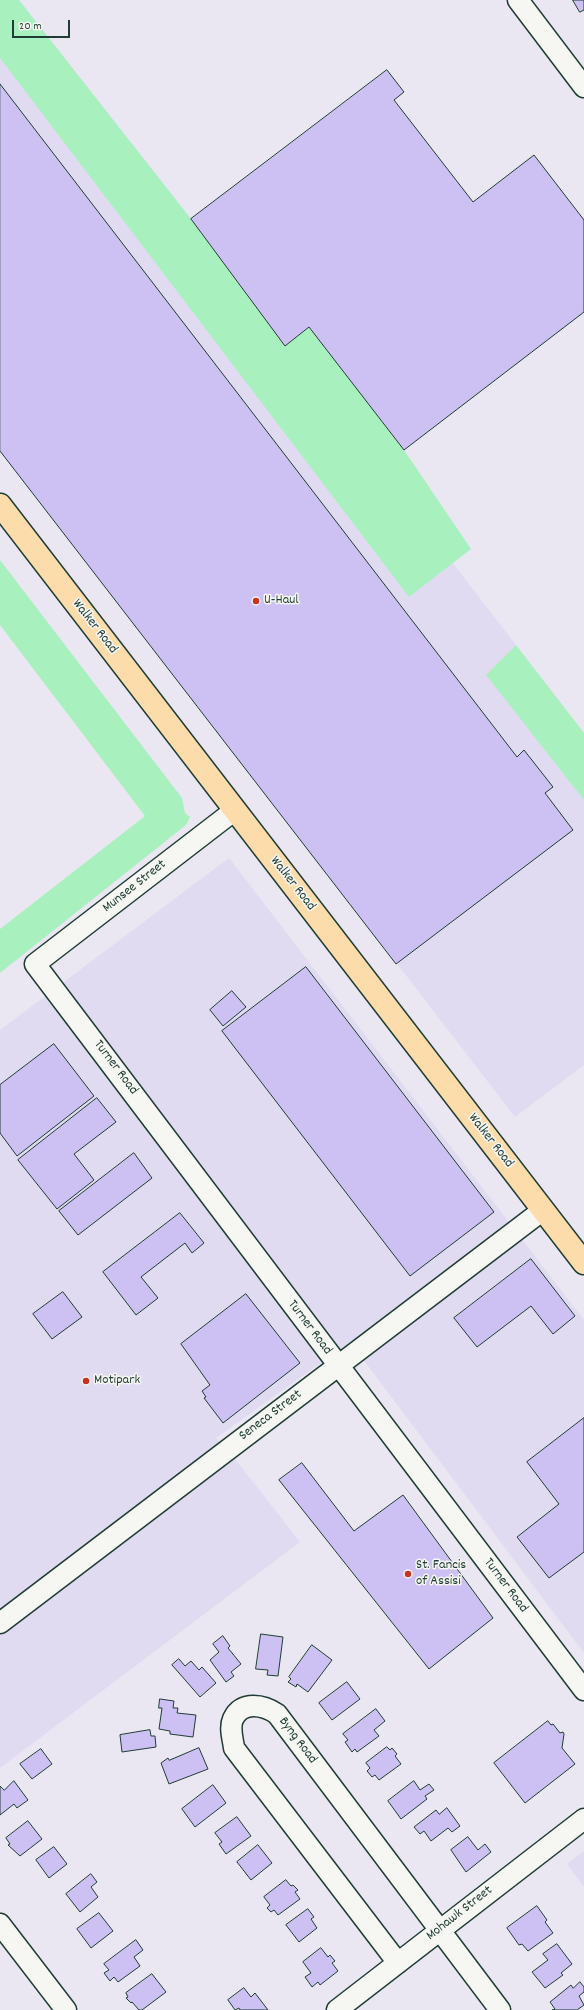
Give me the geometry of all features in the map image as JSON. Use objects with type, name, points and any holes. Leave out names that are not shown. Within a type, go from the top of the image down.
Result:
[{"type":"main road","name":"Walker Road","points":[[0,505],[584,1263]]},
{"type":"street","points":[[518,0],[584,87]]},
{"type":"street","name":"Munsee Street","points":[[35,964],[235,810]]},
{"type":"street","name":"Turner Road","points":[[35,964],[584,1690]]},
{"type":"street","name":"Seneca Street","points":[[0,1623],[543,1210]]},
{"type":"street","name":"Byng Road","points":[[398,1963],[234,1748],[232,1732],[233,1719],[240,1711],[253,1705],[268,1708],[277,1714],[500,2010]]},
{"type":"street","name":"Mohawk Street","points":[[337,2010],[584,1819]]},
{"type":"street","points":[[0,1924],[66,2010]]},
{"type":"shaded area","name":"U-Haul","points":[[0,0],[19,0],[191,219],[285,346],[584,733],[584,1065],[515,1117],[0,448]]},
{"type":"shaded area","points":[[229,858],[584,1320],[584,1653],[350,1342],[216,1438],[239,1464],[300,1542],[0,1768],[0,1030]]},
{"type":"shaded area","points":[[584,1851],[584,1887],[567,1864]]},
{"type":"green space","points":[[0,0],[19,0],[191,219],[285,346],[309,327],[404,450],[471,549],[409,597],[0,58]]},
{"type":"green space","points":[[0,560],[182,798],[185,813],[190,817],[186,825],[0,973],[0,929],[145,816],[0,625]]},
{"type":"green space","points":[[516,645],[584,733],[584,800],[486,675]]},
{"type":"building","points":[[573,0],[584,0],[584,10],[580,12]]},
{"type":"building","points":[[387,70],[404,92],[394,100],[473,202],[534,155],[584,220],[584,312],[404,450],[309,327],[285,346],[191,219]]},
{"type":"building","name":"U-Haul","points":[[0,84],[517,757],[524,750],[553,787],[545,793],[573,830],[396,964],[0,451]]},
{"type":"building","points":[[306,967],[494,1212],[410,1276],[222,1031]]},
{"type":"building","points":[[232,991],[246,1007],[223,1026],[210,1010]]},
{"type":"building","points":[[54,1044],[94,1096],[17,1156],[0,1133],[0,1085]]},
{"type":"building","points":[[97,1098],[116,1122],[74,1154],[94,1180],[57,1209],[18,1160]]},
{"type":"building","points":[[134,1153],[152,1178],[78,1235],[59,1211]]},
{"type":"building","points":[[180,1213],[204,1243],[192,1253],[185,1243],[141,1277],[158,1298],[136,1315],[103,1272]]},
{"type":"building","points":[[531,1259],[575,1316],[553,1334],[531,1306],[477,1347],[454,1318]]},
{"type":"building","points":[[63,1292],[82,1317],[52,1339],[33,1314]]},
{"type":"building","points":[[246,1294],[300,1363],[223,1423],[204,1398],[206,1397],[202,1391],[210,1385],[181,1344]]},
{"type":"building","points":[[584,1418],[584,1552],[549,1578],[517,1537],[559,1504],[527,1462]]},
{"type":"building","name":"St. Fancis of Assisi","points":[[302,1463],[354,1531],[403,1495],[493,1618],[429,1669],[279,1480]]},
{"type":"building","points":[[261,1634],[283,1637],[278,1676],[267,1675],[268,1670],[256,1669]]},
{"type":"building","points":[[223,1636],[230,1646],[228,1648],[241,1664],[231,1672],[234,1676],[226,1682],[210,1660],[219,1652],[213,1644]]},
{"type":"building","points":[[312,1645],[332,1660],[308,1692],[297,1684],[296,1687],[288,1682],[291,1679],[289,1677]]},
{"type":"building","points":[[179,1659],[185,1666],[191,1661],[199,1670],[202,1667],[216,1683],[200,1697],[172,1665]]},
{"type":"building","points":[[347,1682],[360,1699],[332,1720],[319,1703]]},
{"type":"building","points":[[160,1699],[174,1701],[173,1708],[178,1708],[177,1713],[196,1715],[193,1737],[170,1734],[170,1731],[159,1729],[162,1708],[159,1708]]},
{"type":"building","points":[[376,1709],[385,1721],[374,1730],[379,1736],[357,1752],[355,1749],[352,1752],[345,1742],[348,1740],[343,1734]]},
{"type":"building","points":[[548,1721],[551,1725],[553,1724],[560,1733],[563,1732],[562,1748],[575,1764],[525,1803],[494,1763]]},
{"type":"building","points":[[150,1730],[151,1736],[155,1736],[156,1747],[122,1752],[120,1735]]},
{"type":"building","points":[[387,1747],[390,1750],[392,1748],[397,1754],[395,1756],[401,1764],[379,1780],[375,1775],[372,1777],[367,1771],[370,1768],[366,1763]]},
{"type":"building","points":[[199,1748],[208,1769],[169,1784],[161,1763],[168,1758],[169,1760]]},
{"type":"building","points":[[41,1749],[52,1764],[32,1779],[20,1764]]},
{"type":"building","points":[[14,1781],[28,1800],[17,1808],[14,1804],[0,1815],[0,1786],[4,1790]]},
{"type":"building","points":[[414,1781],[420,1790],[429,1784],[434,1790],[425,1796],[427,1799],[401,1819],[388,1801]]},
{"type":"building","points":[[213,1785],[226,1803],[195,1827],[182,1809]]},
{"type":"building","points":[[447,1808],[460,1826],[452,1832],[448,1828],[431,1841],[424,1831],[420,1834],[414,1827],[436,1810],[439,1814]]},
{"type":"building","points":[[237,1817],[251,1836],[226,1854],[219,1844],[222,1842],[215,1833]]},
{"type":"building","points":[[28,1821],[42,1839],[20,1856],[8,1845],[10,1844],[6,1838]]},
{"type":"building","points":[[468,1837],[478,1850],[485,1844],[491,1852],[466,1872],[451,1850]]},
{"type":"building","points":[[258,1845],[272,1863],[251,1880],[237,1862]]},
{"type":"building","points":[[54,1847],[67,1864],[49,1878],[36,1860]]},
{"type":"building","points":[[91,1874],[97,1882],[91,1887],[98,1897],[80,1912],[66,1894]]},
{"type":"building","points":[[286,1880],[291,1886],[293,1885],[298,1890],[295,1892],[300,1899],[278,1915],[274,1910],[271,1912],[267,1908],[270,1905],[264,1897]]},
{"type":"building","points":[[537,1906],[547,1920],[545,1922],[553,1933],[528,1951],[522,1944],[519,1945],[507,1928]]},
{"type":"building","points":[[308,1909],[314,1917],[311,1919],[317,1928],[299,1942],[286,1925]]},
{"type":"building","points":[[99,1913],[113,1931],[91,1948],[77,1929]]},
{"type":"building","points":[[136,1940],[143,1950],[134,1957],[140,1966],[118,1982],[114,1977],[110,1981],[104,1973],[109,1970],[104,1964]]},
{"type":"building","points":[[557,1944],[572,1964],[561,1973],[563,1975],[545,1988],[532,1972],[548,1960],[543,1954]]},
{"type":"building","points":[[321,1948],[328,1957],[330,1955],[335,1961],[332,1963],[338,1971],[320,1985],[318,1982],[312,1987],[305,1977],[311,1973],[303,1962]]},
{"type":"building","points":[[152,1974],[166,1992],[142,2010],[139,2010],[126,1998],[128,1997],[126,1993]]},
{"type":"building","points":[[580,1982],[584,1987],[584,1992],[579,1996],[584,2005],[577,2010],[552,2010],[555,2009],[550,2002],[571,1985],[573,1988]]},
{"type":"building","points":[[244,1988],[251,1997],[255,1993],[268,2010],[240,2010],[239,2008],[235,2010],[228,2000]]},
{"type":"place","name":"U-Haul","points":[[256,601]]},
{"type":"place","name":"Motipark","points":[[86,1381]]},
{"type":"place","name":"St. Fancis of Assisi","points":[[408,1574]]}]
